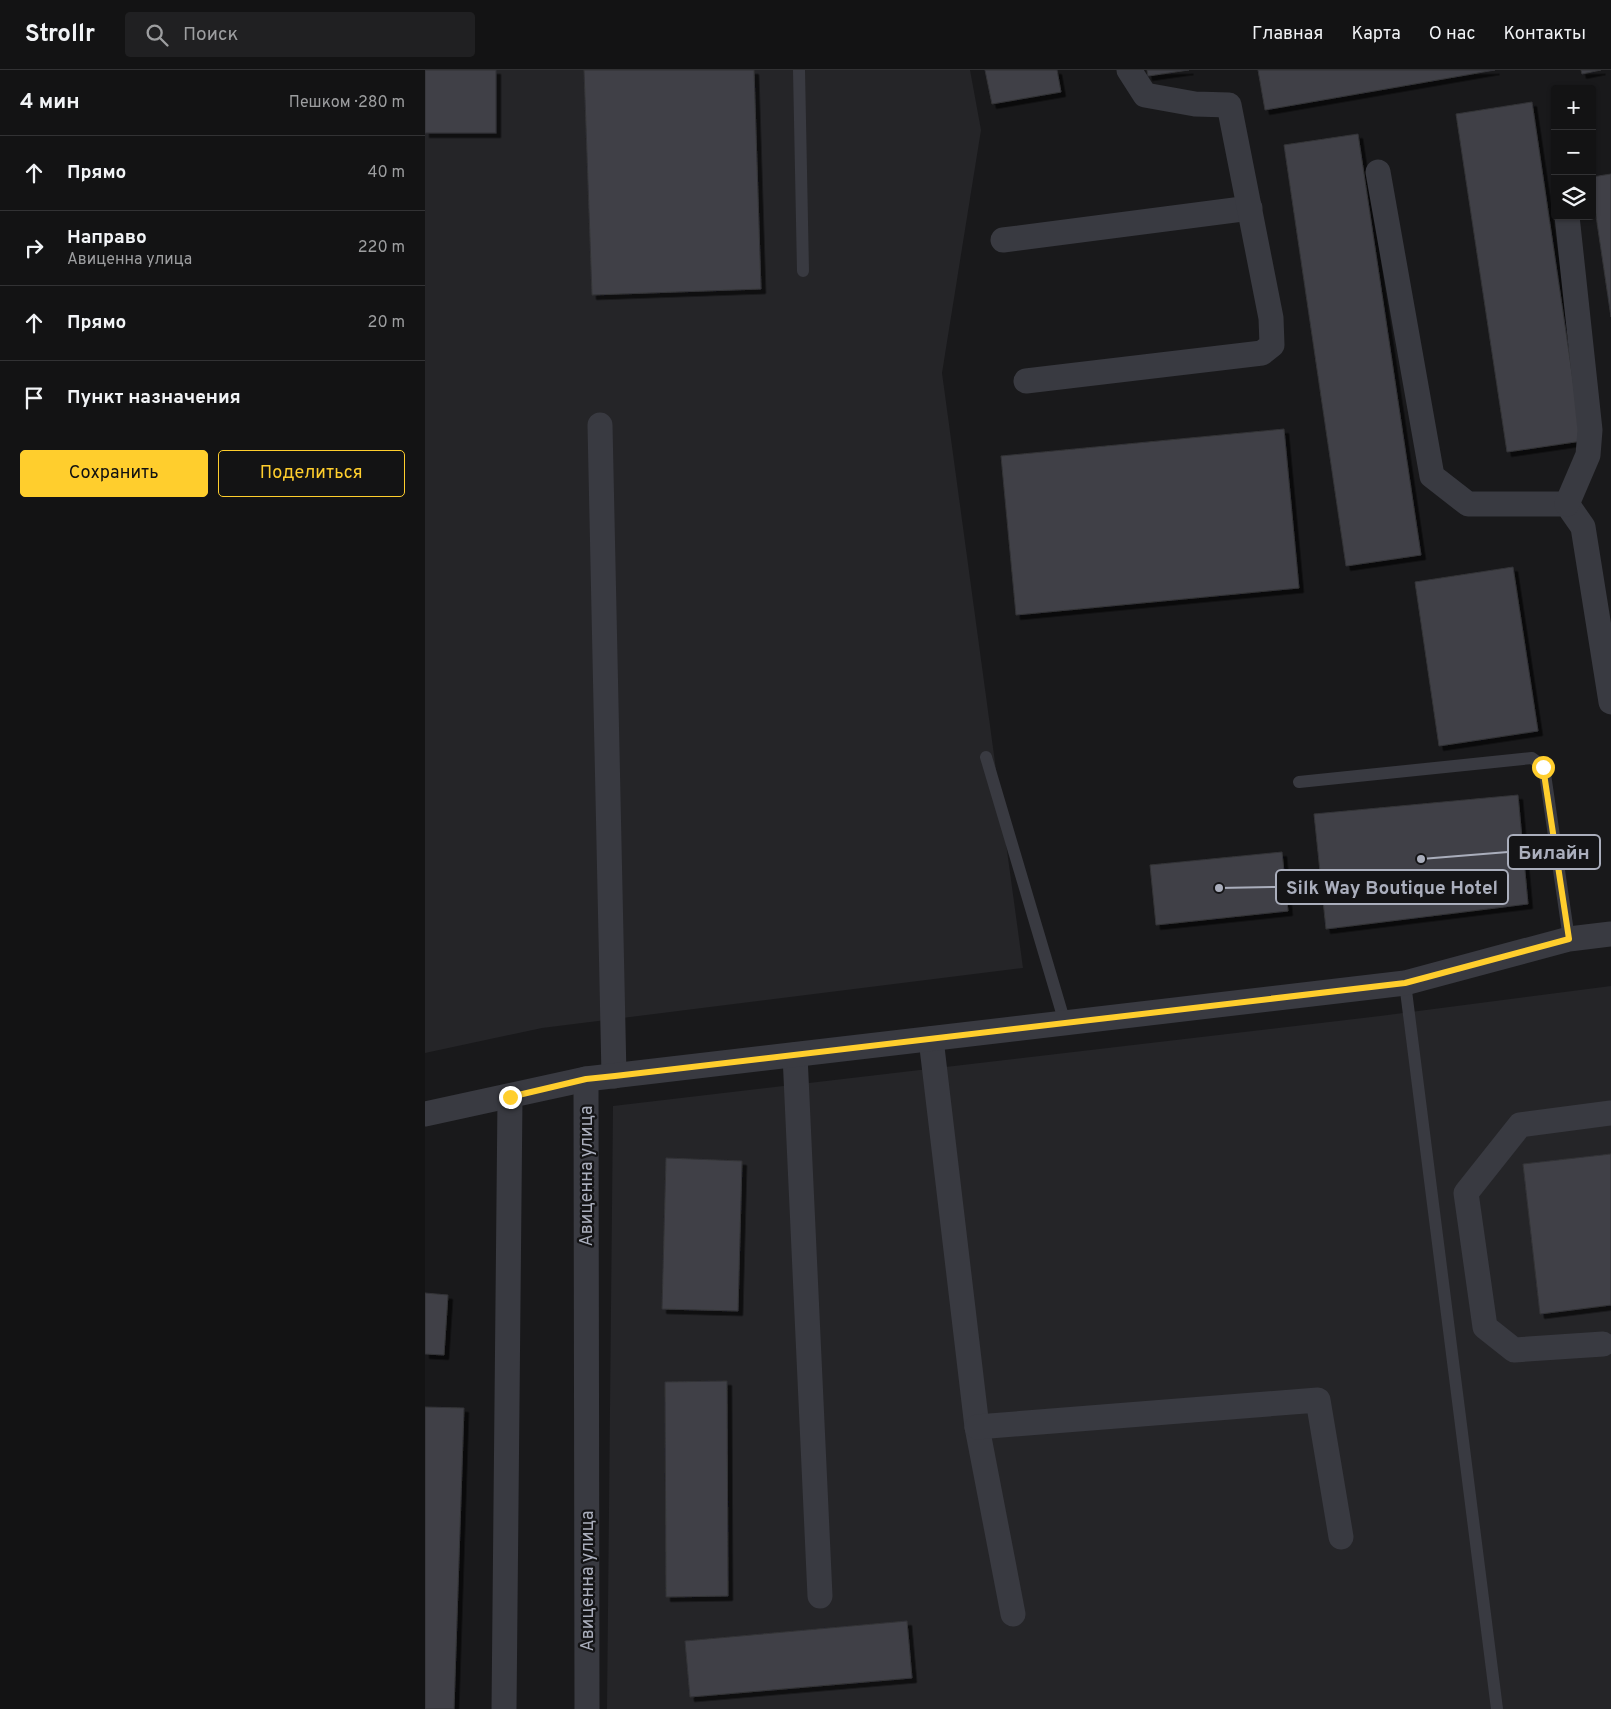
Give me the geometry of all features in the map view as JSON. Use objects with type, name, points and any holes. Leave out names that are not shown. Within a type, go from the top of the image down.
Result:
[{"type":"street","points":[[1026,381],[1262,353],[1272,345],[1271,318],[1229,105],[1195,104],[1145,95],[1129,70]]},
{"type":"street","points":[[1378,172],[1432,476],[1468,504],[1567,504]]},
{"type":"street","points":[[1003,240],[1250,208]]},
{"type":"street","points":[[1567,220],[1590,430],[1588,455],[1567,504]]},
{"type":"street","points":[[600,425],[615,1076]]},
{"type":"street","points":[[1567,504],[1583,527],[1611,702]]},
{"type":"street","points":[[425,1114],[586,1079],[1405,983],[1569,939],[1611,934]]},
{"type":"street","points":[[931,1039],[977,1427],[1013,1614]]},
{"type":"street","points":[[795,1055],[820,1596]]},
{"type":"street","name":"Авиценна улица","points":[[586,1079],[587,1709]]},
{"type":"street","points":[[504,1709],[510,1097]]},
{"type":"street","points":[[1603,1344],[1514,1350],[1485,1327],[1466,1193],[1520,1125],[1611,1113]]},
{"type":"street","points":[[977,1427],[1319,1400],[1341,1537]]},
{"type":"lane","points":[[799,70],[803,270]]},
{"type":"lane","points":[[986,757],[1065,1023]]},
{"type":"lane","points":[[1299,782],[1532,758],[1543,767],[1569,939]]},
{"type":"lane","points":[[1405,983],[1497,1709]]},
{"type":"shaded area","points":[[425,70],[970,70],[981,130],[942,373],[1023,968],[542,1028],[425,1053]]},
{"type":"shaded area","points":[[1611,986],[1611,1709],[607,1709],[613,1106],[1380,1016]]},
{"type":"building","points":[[425,70],[496,70],[496,133],[425,133]]},
{"type":"building","points":[[584,70],[754,70],[761,289],[592,295]]},
{"type":"building","points":[[985,70],[1057,70],[1061,92],[992,104]]},
{"type":"building","points":[[1147,70],[1189,70],[1148,76]]},
{"type":"building","points":[[1258,70],[1495,70],[1265,110]]},
{"type":"building","points":[[1581,70],[1601,70],[1582,74]]},
{"type":"building","points":[[1532,102],[1582,441],[1507,452],[1456,114]]},
{"type":"building","points":[[1358,134],[1421,555],[1346,566],[1284,145]]},
{"type":"building","points":[[1611,174],[1611,317],[1596,216],[1596,176]]},
{"type":"building","points":[[1284,429],[1299,588],[1016,615],[1001,456]]},
{"type":"building","points":[[1513,567],[1538,731],[1439,746],[1415,582]]},
{"type":"building","points":[[1518,795],[1528,904],[1326,929],[1314,814]]},
{"type":"building","points":[[1282,852],[1288,911],[1156,925],[1150,865]]},
{"type":"building","points":[[1611,1154],[1611,1305],[1540,1314],[1523,1164]]},
{"type":"building","points":[[666,1158],[742,1161],[738,1311],[662,1309]]},
{"type":"building","points":[[425,1293],[448,1295],[444,1355],[425,1354]]},
{"type":"building","points":[[727,1381],[728,1596],[666,1597],[665,1382]]},
{"type":"building","points":[[425,1407],[464,1408],[454,1709],[425,1709]]},
{"type":"building","points":[[907,1621],[912,1678],[690,1697],[685,1641]]},
{"type":"place","name":"Билайн","points":[[1421,859]]},
{"type":"place","name":"Silk Way Boutique Hotel","points":[[1219,888]]},
{"type":"route","points":[[510,1097],[586,1079],[1405,983],[1569,939],[1543,767]]}]
